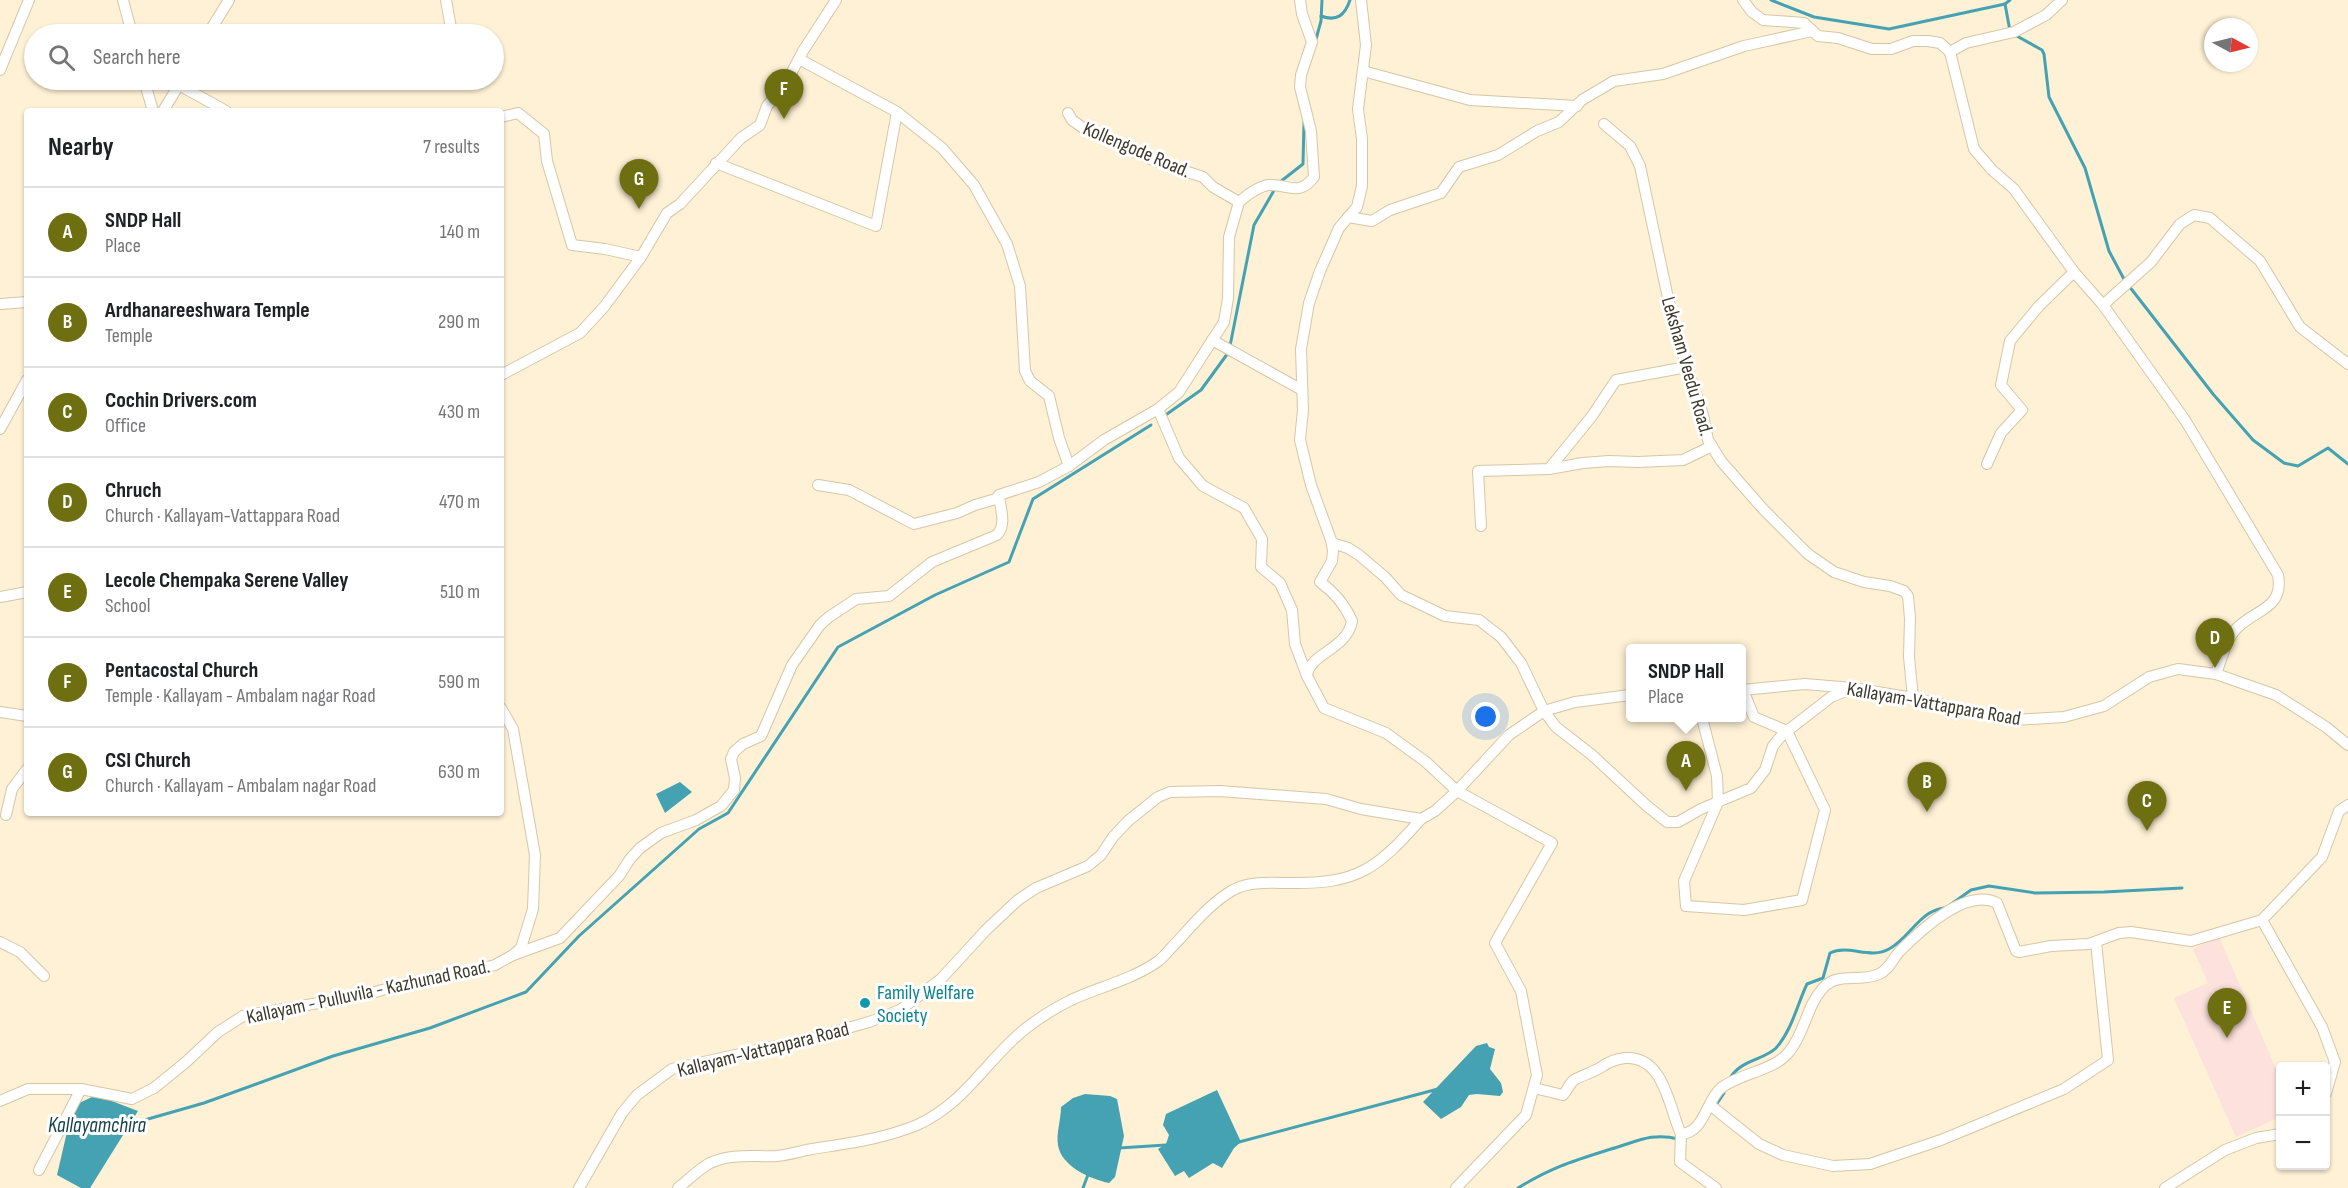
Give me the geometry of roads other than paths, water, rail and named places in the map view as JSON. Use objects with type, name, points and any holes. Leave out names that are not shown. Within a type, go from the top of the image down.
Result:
[{"type":"street","points":[[0,70],[29,0]]},
{"type":"street","points":[[123,0],[129,24]]},
{"type":"street","points":[[214,24],[228,0]]},
{"type":"street","points":[[446,0],[450,24]]},
{"type":"street","points":[[504,373],[580,333],[604,307],[641,257],[667,213],[680,204],[741,138],[760,125],[767,106],[785,86],[799,58],[836,0]]},
{"type":"street","points":[[819,485],[849,490],[914,524],[957,513],[999,498],[999,495],[1039,482],[1070,466],[1104,440],[1158,409],[1179,392],[1224,322],[1228,298],[1229,237],[1240,201],[1266,185],[1296,189],[1306,186],[1314,177],[1311,131],[1300,87],[1301,75],[1312,42],[1302,14],[1300,0]]},
{"type":"street","points":[[1307,676],[1309,666],[1346,637],[1351,627],[1351,618],[1342,603],[1330,588],[1320,582],[1332,561],[1332,543],[1311,485],[1300,440],[1303,410],[1301,349],[1309,303],[1331,244],[1339,228],[1357,207],[1362,186],[1362,139],[1358,109],[1366,45],[1361,0]]},
{"type":"street","points":[[1743,0],[1752,12],[1763,20],[1804,23],[1818,36],[1838,38],[1872,49],[1891,49],[1913,41],[1928,41],[1940,43],[1950,52],[1974,150],[2014,189],[2074,272],[2103,305],[2185,420],[2278,575],[2280,588],[2274,601],[2238,627],[2226,647],[2216,674]]},
{"type":"street","points":[[1950,52],[1966,43],[2011,33],[2046,15],[2062,0]]},
{"type":"street","points":[[1348,217],[1372,221],[1390,210],[1441,193],[1459,167],[1498,155],[1559,122],[1577,106],[1614,81],[1663,74],[1744,46],[1812,31]]},
{"type":"street","points":[[799,58],[897,112],[942,148],[974,185],[1006,244],[1020,286],[1025,371],[1030,381],[1049,396],[1059,438],[1070,466]]},
{"type":"street","points":[[1363,71],[1470,100],[1577,106]]},
{"type":"street","points":[[147,90],[152,108]]},
{"type":"street","points":[[165,108],[176,90]]},
{"type":"street","points":[[193,90],[221,108]]},
{"type":"street","points":[[717,163],[876,226],[897,112]]},
{"type":"street","points":[[504,116],[518,113],[544,134],[547,161],[572,245],[641,257]]},
{"type":"street","name":"Kollengode Road.","points":[[1068,113],[1072,120],[1086,130],[1155,161],[1203,177],[1213,187],[1240,201]]},
{"type":"street","name":"Leksham Veedu Road.","points":[[1604,124],[1630,146],[1640,166],[1668,298],[1703,415],[1708,440],[1721,460],[1763,509],[1808,554],[1834,572],[1864,582],[1890,586],[1904,591],[1908,596],[1909,657],[1913,698]]},
{"type":"street","points":[[2103,305],[2151,262],[2180,224],[2194,215],[2210,218],[2260,261],[2300,327],[2348,364]]},
{"type":"street","points":[[1987,464],[2001,433],[2022,410],[2001,385],[2010,341],[2039,306],[2074,272]]},
{"type":"street","points":[[0,304],[24,302]]},
{"type":"street","points":[[1212,340],[1302,390]]},
{"type":"street","points":[[1549,469],[1592,416],[1616,380],[1687,367]]},
{"type":"street","points":[[0,429],[24,385]]},
{"type":"street","points":[[1158,409],[1179,458],[1203,486],[1244,508],[1262,539],[1261,567],[1280,583],[1292,610],[1295,644],[1307,676],[1324,708],[1386,733],[1426,762],[1457,791],[1552,843],[1495,943],[1521,991],[1537,1075],[1526,1115],[1456,1188]]},
{"type":"street","points":[[1481,526],[1478,471],[1549,469],[1584,463],[1683,459],[1712,446]]},
{"type":"street","name":"Kallayam - Pulluvila - Kazhunad Road.","points":[[0,1101],[28,1089],[81,1089],[132,1099],[154,1088],[218,1032],[243,1016],[365,995],[410,982],[495,965],[513,955],[560,938],[619,876],[640,848],[661,834],[696,820],[721,806],[734,790],[735,778],[731,759],[734,752],[743,744],[761,736],[792,665],[820,625],[856,599],[889,596],[932,562],[997,534],[1002,530],[1003,524],[999,498]]},
{"type":"street","points":[[1332,543],[1348,548],[1359,555],[1385,577],[1401,595],[1445,616],[1479,620],[1501,637],[1521,663],[1544,711],[1556,727],[1592,755],[1667,822],[1678,822],[1755,784],[1765,770],[1773,746],[1787,731],[1831,697],[1853,688]]},
{"type":"street","points":[[0,597],[24,593]]},
{"type":"street","name":"Kallayam-Vattappara Road","points":[[1746,690],[1805,684],[1853,688],[1913,698],[2014,720],[2064,717],[2104,706],[2149,677],[2178,669],[2216,674],[2276,695],[2326,727],[2348,745]]},
{"type":"street","points":[[678,1188],[709,1163],[747,1155],[778,1156],[871,1140],[890,1136],[921,1123],[971,1086],[1023,1030],[1072,1000],[1110,986],[1158,961],[1205,911],[1226,894],[1242,885],[1314,882],[1362,874],[1396,848],[1421,819],[1436,811],[1509,735],[1544,711],[1575,702],[1626,696]]},
{"type":"street","points":[[1703,722],[1717,776],[1718,802],[1684,881],[1686,906],[1744,910],[1802,900],[1825,810],[1787,731],[1754,717],[1746,699]]},
{"type":"street","points":[[0,712],[24,716]]},
{"type":"street","name":"Kallayam - Pulluvila - Kazhunad Road.","points":[[504,713],[513,729],[534,850],[533,909],[521,948],[513,955]]},
{"type":"street","points":[[6,815],[12,789],[24,773]]},
{"type":"street","name":"Kallayam-Vattappara Road","points":[[579,1188],[622,1113],[637,1095],[672,1069],[816,1037],[869,1022],[900,1010],[941,979],[986,930],[1018,900],[1036,888],[1088,866],[1101,855],[1128,821],[1158,797],[1170,792],[1220,791],[1326,799],[1361,809],[1421,819]]},
{"type":"street","points":[[1679,1128],[1692,1131],[1721,1089],[1738,1078],[1775,1063],[1788,1054],[1805,1026],[1810,1008],[1832,980],[1878,975],[1887,969],[1899,952],[1945,912],[1960,904],[1982,899],[1997,903],[2016,951],[2022,956],[2051,946],[2096,942],[2119,933],[2131,932],[2191,941],[2262,920],[2322,856],[2339,811],[2348,805]]},
{"type":"street","points":[[2262,920],[2307,999],[2329,1045],[2335,1062],[2330,1078]]},
{"type":"street","points":[[0,942],[20,952],[44,976]]},
{"type":"street","points":[[1710,1105],[1767,1148],[1783,1155],[1833,1166],[1870,1164],[1941,1140],[2064,1089],[2108,1060],[2096,942]]},
{"type":"street","points":[[1533,1088],[1563,1095],[1575,1080],[1607,1063],[1629,1058],[1642,1060],[1649,1064],[1657,1076],[1679,1128],[1680,1162],[1716,1188]]},
{"type":"street","points":[[39,1170],[81,1089]]},
{"type":"street","points":[[2165,1188],[2224,1150],[2256,1138],[2276,1135]]},
{"type":"water","points":[[680,782],[692,792],[665,813],[656,794]]},
{"type":"water","points":[[1487,1043],[1489,1047],[1495,1049],[1490,1069],[1501,1083],[1503,1092],[1500,1096],[1469,1095],[1461,1107],[1441,1119],[1423,1102],[1476,1046]]},
{"type":"water","points":[[1217,1090],[1241,1142],[1234,1148],[1222,1168],[1213,1163],[1189,1178],[1184,1171],[1175,1176],[1158,1149],[1166,1144],[1169,1135],[1163,1125],[1166,1114]]},
{"type":"water","points":[[1085,1094],[1110,1096],[1117,1099],[1124,1136],[1115,1177],[1109,1183],[1085,1175],[1070,1165],[1060,1152],[1058,1145],[1061,1107],[1073,1098]]},
{"type":"water","name":"Kallayamchira","points":[[96,1095],[138,1111],[90,1188],[81,1188],[57,1175],[73,1106]]},
{"type":"waterway","points":[[1316,39],[1321,21],[1322,0]]},
{"type":"waterway","points":[[1321,16],[1327,18],[1340,16],[1346,10],[1350,0]]},
{"type":"waterway","points":[[1771,0],[1814,17],[1889,29],[2005,4],[2010,0]]},
{"type":"waterway","points":[[2005,4],[2010,31]]},
{"type":"waterway","points":[[2015,35],[2042,50],[2044,54],[2049,97],[2085,168],[2109,251],[2125,281]]},
{"type":"waterway","points":[[1280,182],[1303,164],[1304,122]]},
{"type":"waterway","points":[[1230,346],[1254,225],[1276,187]]},
{"type":"waterway","points":[[2129,286],[2213,394],[2253,440],[2284,463],[2298,466],[2328,448],[2348,464]]},
{"type":"waterway","points":[[1167,414],[1201,390],[1228,353]]},
{"type":"waterway","points":[[127,1125],[204,1103],[333,1056],[430,1028],[526,992],[579,936],[699,829],[728,813],[838,647],[935,595],[1009,562],[1033,499],[1151,425]]},
{"type":"waterway","points":[[1950,905],[1971,890],[1989,886],[2035,893],[2182,888]]},
{"type":"waterway","points":[[1730,1078],[1741,1067],[1771,1052],[1782,1041],[1807,984],[1823,978],[1830,953],[1845,950],[1867,953],[1882,952],[1896,944],[1928,914],[1944,908]]},
{"type":"waterway","points":[[1239,1142],[1438,1089]]},
{"type":"waterway","points":[[1716,1105],[1724,1093]]},
{"type":"waterway","points":[[1518,1188],[1563,1165],[1636,1141],[1652,1137],[1678,1139]]},
{"type":"waterway","points":[[1119,1148],[1166,1145]]},
{"type":"waterway","points":[[1083,1188],[1089,1172]]},
{"type":"place","name":"Pentacostal Church","points":[[784,119]]},
{"type":"place","name":"CSI Church","points":[[639,209]]},
{"type":"place","name":"Chruch","points":[[2215,668]]},
{"type":"place","name":"SNDP Hall","points":[[1686,791]]},
{"type":"place","name":"Ardhanareeshwara Temple","points":[[1927,812]]},
{"type":"place","name":"Cochin Drivers.com","points":[[2147,831]]},
{"type":"place","name":"Family Welfare Society","points":[[865,1003]]},
{"type":"place","name":"Lecole Chempaka Serene Valley","points":[[2227,1038]]}]
